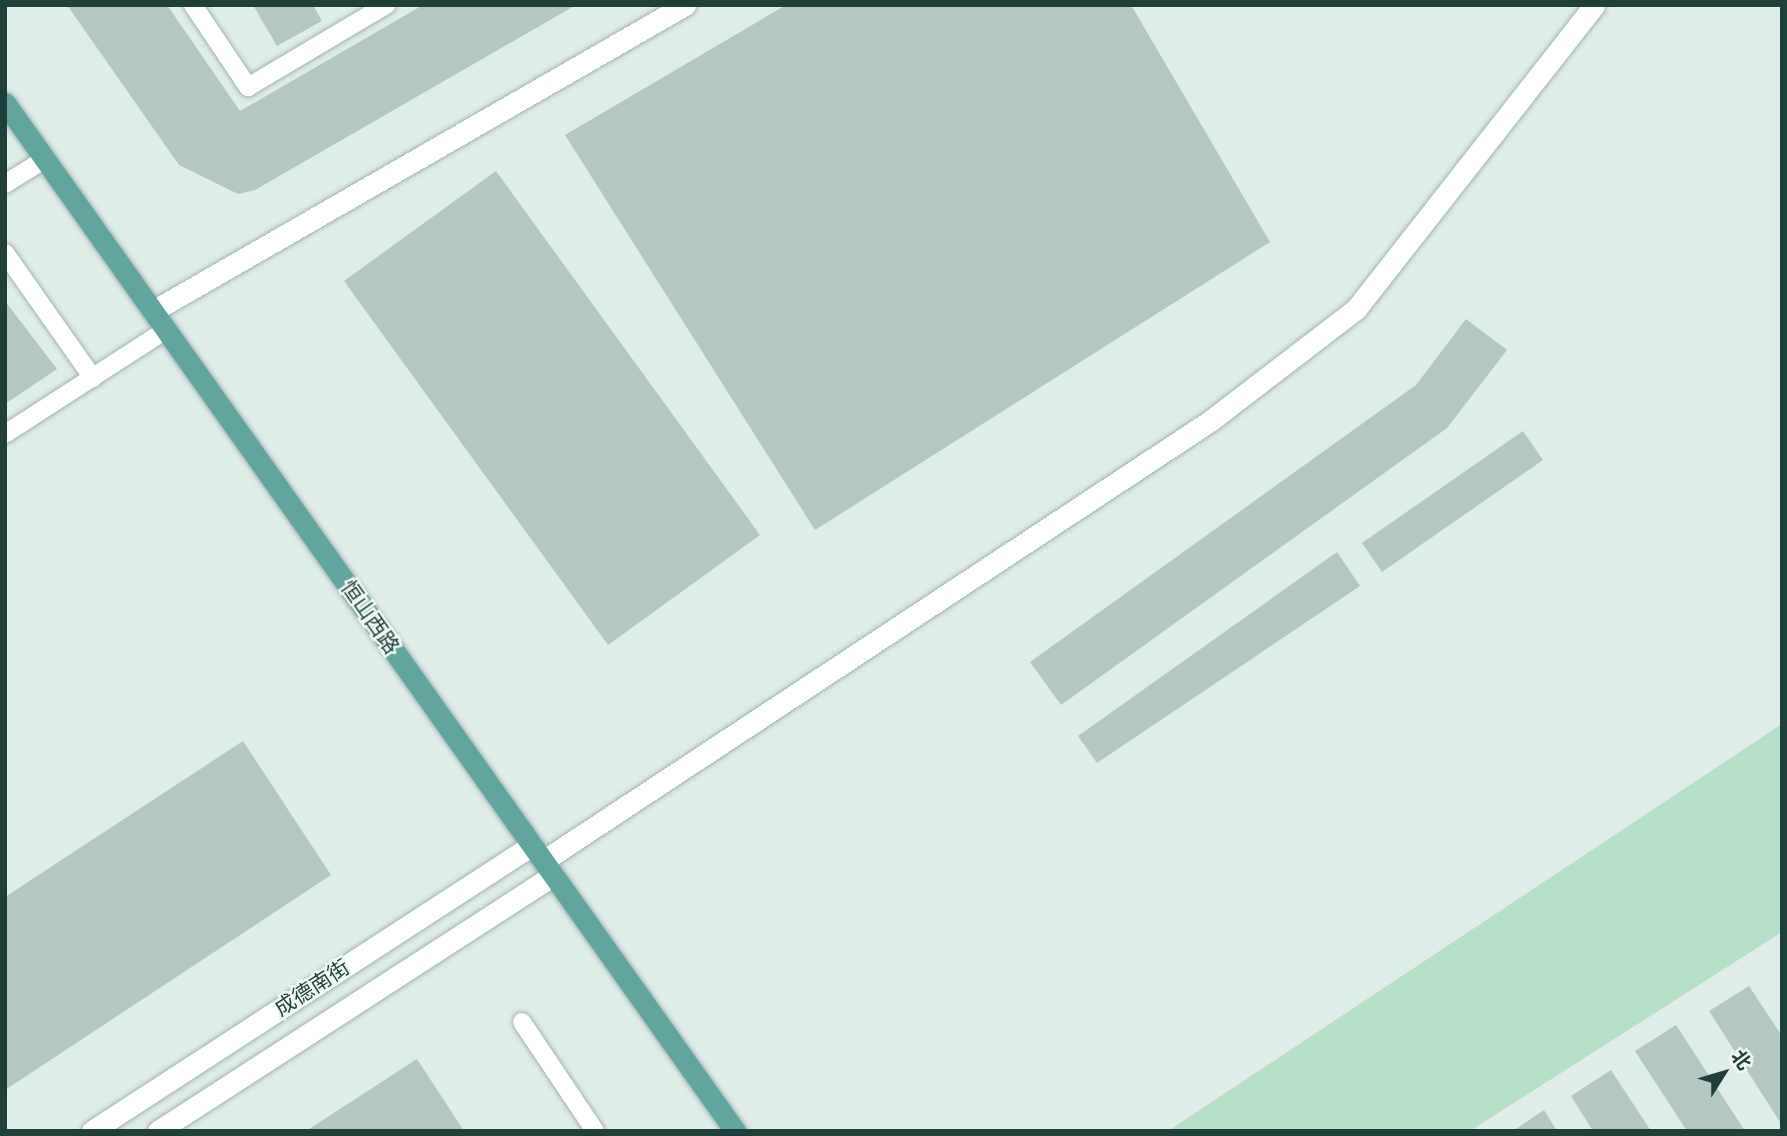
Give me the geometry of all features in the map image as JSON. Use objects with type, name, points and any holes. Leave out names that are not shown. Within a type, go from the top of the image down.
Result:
[{"type":"main road","name":"恒山西路","points":[[5,103],[735,1131]]},
{"type":"street","points":[[153,312],[685,5]]},
{"type":"street","points":[[543,860],[1210,421],[1356,310],[1594,5]]},
{"type":"street","name":"成德南街","points":[[92,1131],[543,860]]},
{"type":"street","name":"成德南街","points":[[158,1131],[543,860]]},
{"type":"lane","points":[[193,5],[248,87],[386,5]]},
{"type":"lane","points":[[5,184],[45,159]]},
{"type":"lane","points":[[5,253],[93,378]]},
{"type":"lane","points":[[5,434],[166,330]]},
{"type":"lane","points":[[522,1022],[595,1131]]},
{"type":"green space","points":[[1782,724],[1782,932],[1470,1131],[1168,1131]]},
{"type":"building","points":[[67,5],[167,5],[240,111],[423,5],[576,5],[255,190],[238,194],[179,165]]},
{"type":"building","points":[[253,5],[313,5],[322,21],[277,46]]},
{"type":"building","points":[[786,5],[1131,5],[1270,242],[815,530],[565,135]]},
{"type":"building","points":[[496,171],[760,535],[608,645],[344,281]]},
{"type":"building","points":[[5,301],[57,369],[5,404]]},
{"type":"building","points":[[1466,319],[1507,350],[1447,428],[1061,705],[1030,662],[1416,385]]},
{"type":"building","points":[[1523,431],[1543,460],[1382,572],[1362,543]]},
{"type":"building","points":[[1337,552],[1360,586],[1097,763],[1078,736]]},
{"type":"building","points":[[243,741],[331,875],[5,1090],[5,897]]},
{"type":"building","points":[[1749,986],[1782,1036],[1782,1125],[1709,1011]]},
{"type":"building","points":[[1676,1025],[1745,1131],[1687,1131],[1635,1051]]},
{"type":"building","points":[[417,1059],[464,1131],[306,1131]]},
{"type":"building","points":[[1611,1070],[1651,1131],[1593,1131],[1571,1096]]},
{"type":"building","points":[[1544,1110],[1557,1131],[1513,1131]]}]
